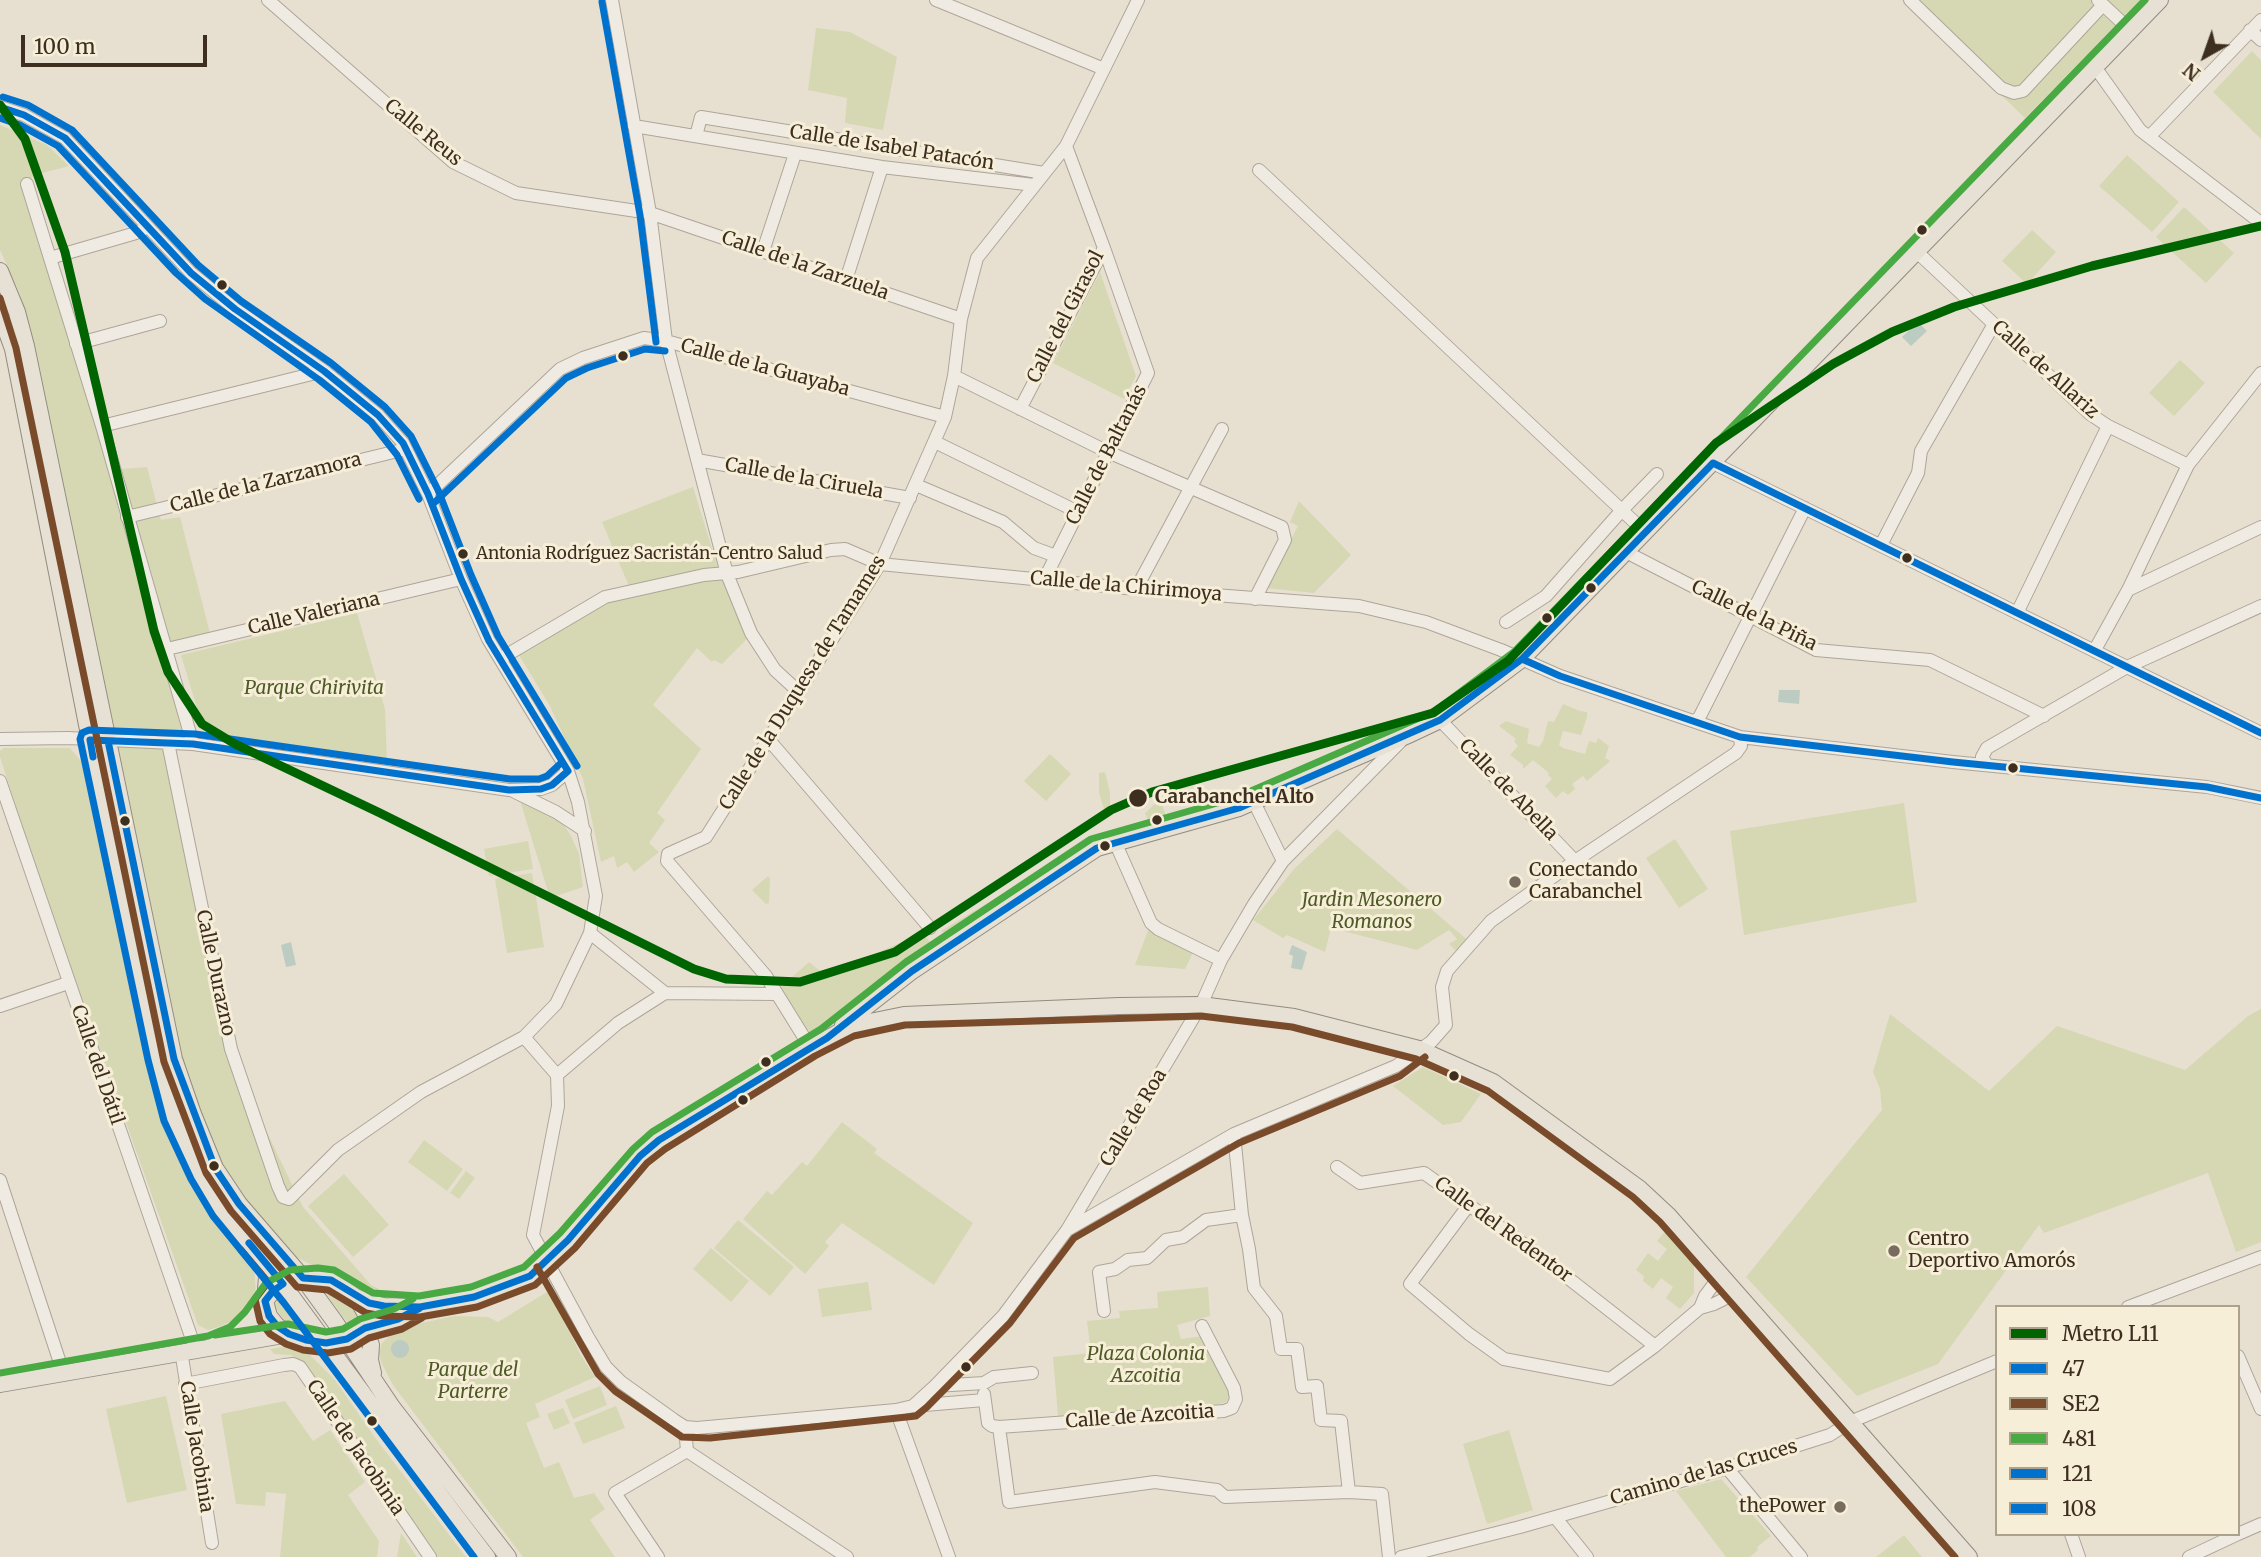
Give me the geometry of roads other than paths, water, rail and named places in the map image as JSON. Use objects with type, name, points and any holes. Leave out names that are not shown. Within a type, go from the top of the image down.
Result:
[{"type":"main road","points":[[827,1038],[890,987],[1097,848],[1254,802],[1406,736],[1440,720],[1522,659],[2160,0]]},
{"type":"main road","points":[[0,271],[17,312],[26,346],[174,1059],[193,1114],[215,1168],[239,1204],[303,1278],[375,1381],[508,1557]]},
{"type":"main road","points":[[0,313],[13,349],[90,740],[158,1058],[174,1117],[201,1175],[221,1209],[283,1284],[487,1557]]},
{"type":"main road","points":[[196,1348],[236,1336],[283,1284],[303,1278],[331,1280],[369,1303],[420,1307],[474,1297],[530,1276],[546,1262],[640,1156],[659,1140],[810,1047],[850,1026],[904,1015],[1201,1005],[1294,1017],[1419,1049],[1493,1082],[1640,1189],[1668,1215],[1969,1557]]},
{"type":"main road","points":[[263,1260],[267,1277],[265,1301],[270,1316],[277,1326],[306,1340],[326,1343],[347,1339],[365,1328],[398,1318],[420,1307]]},
{"type":"main road","points":[[356,1297],[367,1316],[365,1328],[371,1345],[370,1360],[375,1381]]},
{"type":"main road","points":[[371,1345],[381,1331],[398,1318]]},
{"type":"main road","points":[[0,1384],[289,1334]]},
{"type":"street","name":"Calle Reus","points":[[268,0],[453,162],[516,193],[650,213]]},
{"type":"street","points":[[612,0],[650,213],[666,341],[727,574],[751,632],[775,670],[799,692]]},
{"type":"street","points":[[936,0],[1104,69]]},
{"type":"street","name":"Calle de la Duquesa de Tamames","points":[[776,994],[766,976],[667,861],[668,854],[706,837],[880,564],[945,416],[954,376],[961,319],[977,258],[1066,146],[1138,0]]},
{"type":"street","points":[[1910,0],[2001,88],[2014,93],[2023,90],[2101,3],[2130,30]]},
{"type":"street","points":[[2149,137],[2261,20]]},
{"type":"street","points":[[2250,30],[2261,40]]},
{"type":"street","points":[[2095,66],[2135,124],[2149,137],[2258,216]]},
{"type":"street","points":[[0,107],[23,115],[65,138],[184,266],[212,291],[324,371],[378,415],[406,449],[428,494],[488,639],[568,771],[579,802],[596,896],[590,933],[556,1004],[524,1037],[557,1075],[558,1106],[533,1235],[606,1367],[621,1382],[685,1427],[709,1428],[984,1401]]},
{"type":"street","name":"Calle de Isabel Patacón","points":[[696,136],[701,117],[1044,173]]},
{"type":"street","points":[[732,142],[740,123]]},
{"type":"street","name":"Calle de Isabel Patacón","points":[[634,126],[881,167],[1034,185]]},
{"type":"street","name":"Calle del Girasol","points":[[1020,409],[1104,248],[1066,146]]},
{"type":"street","points":[[762,250],[795,154]]},
{"type":"street","points":[[947,175],[948,157]]},
{"type":"street","points":[[846,280],[881,167]]},
{"type":"street","points":[[1259,170],[1645,532]]},
{"type":"street","points":[[27,184],[102,426],[193,744]]},
{"type":"street","name":"Calle de la Zarzuela","points":[[650,213],[961,319]]},
{"type":"street","points":[[50,258],[136,233],[148,227]]},
{"type":"street","name":"Calle de Baltanás","points":[[1044,580],[1148,373],[1104,248]]},
{"type":"street","name":"Calle de Allariz","points":[[1917,252],[2090,414],[2108,426],[2189,465]]},
{"type":"street","points":[[76,344],[159,321]]},
{"type":"street","points":[[1881,545],[1918,473],[1921,451],[1994,324]]},
{"type":"street","name":"Calle de la Guayaba","points":[[428,494],[560,369],[583,358],[644,338],[666,341],[945,416]]},
{"type":"street","points":[[102,426],[324,371]]},
{"type":"street","points":[[2096,652],[2189,465],[2261,373]]},
{"type":"street","points":[[954,376],[1108,453],[1282,527],[1285,540],[1255,599]]},
{"type":"street","points":[[2017,613],[2108,426]]},
{"type":"street","points":[[1136,589],[1222,429]]},
{"type":"street","points":[[935,442],[1078,512]]},
{"type":"street","name":"Calle de la Zarzamora","points":[[127,517],[406,449]]},
{"type":"street","name":"Calle de la Ciruela","points":[[697,460],[910,498]]},
{"type":"street","points":[[1713,463],[2261,733]]},
{"type":"street","points":[[1506,622],[1546,596],[1657,474]]},
{"type":"street","points":[[916,485],[1003,522],[1034,548],[1056,556]]},
{"type":"street","points":[[1694,721],[1699,718],[1805,508]]},
{"type":"street","points":[[2127,590],[2261,527]]},
{"type":"street","name":"Calle de la Chirimoya","points":[[500,659],[606,597],[704,575],[727,574],[845,549],[880,564],[1136,589],[1359,606],[1426,622],[1560,676],[1740,737],[2207,787],[2261,798]]},
{"type":"street","name":"Calle de la Piña","points":[[1626,552],[1815,650],[1930,660],[2044,716]]},
{"type":"street","name":"Calle Valeriana","points":[[167,649],[461,579]]},
{"type":"street","points":[[1987,765],[1982,759],[1984,750],[2127,667],[2261,606]]},
{"type":"street","name":"Calle de Abella","points":[[1440,720],[1575,861]]},
{"type":"street","name":"Calle de Roa","points":[[913,1406],[1003,1316],[1067,1230],[1201,1005],[1222,960],[1254,904],[1283,861],[1406,736]]},
{"type":"street","points":[[1067,1230],[1234,1134],[1396,1066],[1438,1036],[1446,1025],[1442,987],[1447,971],[1491,921],[1736,753],[1741,746],[1740,737]]},
{"type":"street","points":[[0,739],[193,744],[509,790],[541,789],[552,785],[568,771]]},
{"type":"street","points":[[769,740],[930,928]]},
{"type":"street","name":"Calle Durazno","points":[[168,743],[230,1049],[283,1197],[289,1199],[338,1150],[421,1092],[524,1037]]},
{"type":"street","name":"Calle del Dátil","points":[[1,789],[196,1348]]},
{"type":"street","points":[[509,790],[556,812],[585,831]]},
{"type":"street","points":[[556,812],[567,810],[579,802]]},
{"type":"street","points":[[1254,802],[1283,861]]},
{"type":"street","points":[[1115,842],[1151,923],[1222,960]]},
{"type":"street","points":[[590,933],[665,993]]},
{"type":"street","points":[[0,1006],[68,983]]},
{"type":"street","points":[[557,1075],[618,1023],[665,993],[776,994],[810,1047]]},
{"type":"street","points":[[1234,1134],[1242,1215],[1254,1288],[1276,1315],[1281,1349],[1297,1349],[1302,1387],[1317,1386],[1321,1420],[1341,1421],[1349,1492]]},
{"type":"street","name":"Calle del Redentor","points":[[1338,1167],[1360,1183],[1424,1173],[1536,1253],[1655,1346]]},
{"type":"street","points":[[0,1180],[63,1372]]},
{"type":"street","points":[[1468,1206],[1410,1284],[1469,1334],[1504,1359],[1610,1379],[1700,1308],[1736,1293]]},
{"type":"street","points":[[1104,1311],[1098,1272],[1115,1269],[1128,1261],[1147,1258],[1166,1240],[1183,1237],[1206,1220],[1242,1215]]},
{"type":"street","points":[[2133,1305],[2261,1257]]},
{"type":"street","points":[[1700,1308],[1705,1296],[1720,1276]]},
{"type":"street","name":"Calle de Azcoitia","points":[[999,1427],[1224,1411],[1231,1408],[1236,1399],[1234,1388],[1202,1326]]},
{"type":"street","name":"Calle Jacobinia","points":[[196,1348],[185,1384],[212,1543]]},
{"type":"street","points":[[2240,1361],[2261,1409]]},
{"type":"street","name":"Camino de las Cruces","points":[[1401,1557],[1555,1517],[1727,1468],[1830,1435],[1850,1422],[1995,1362]]},
{"type":"street","name":"Calle de Jacobinia","points":[[185,1384],[284,1365],[293,1364],[300,1367],[430,1557]]},
{"type":"street","points":[[935,1386],[984,1383],[994,1377],[1032,1373]]},
{"type":"street","points":[[984,1383],[984,1401],[989,1423],[999,1427],[1009,1502],[1155,1482],[1217,1490],[1225,1497],[1349,1492],[1382,1494],[1390,1557]]},
{"type":"street","points":[[896,1410],[945,1554]]},
{"type":"street","points":[[685,1427],[687,1451]]},
{"type":"street","points":[[658,1557],[615,1493],[687,1451]]},
{"type":"street","points":[[687,1451],[847,1557]]},
{"type":"street","points":[[1727,1468],[1801,1557]]},
{"type":"street","points":[[1555,1517],[1587,1557]]},
{"type":"street","points":[[2240,1533],[2261,1524]]},
{"type":"street","points":[[2072,1536],[2079,1557]]},
{"type":"street","points":[[2189,1557],[2234,1536]]},
{"type":"metro line","name":"L11","points":[[0,105],[25,139],[65,252],[154,631],[168,672],[202,724],[235,744],[694,969],[726,979],[800,982],[895,952],[1111,810],[1152,792],[1433,713],[1508,661],[1716,443],[1833,364],[1892,332],[1954,307],[2092,266],[2261,226]]},
{"type":"place","name":"Antonia Rodríguez Sacristán-Centro Salud","points":[[463,554]]},
{"type":"place","name":"Carabanchel Alto","points":[[1138,798]]},
{"type":"place","name":"Conectando Carabanchel","points":[[1515,882]]},
{"type":"place","name":"Centro Deportivo Amorós","points":[[1894,1251]]},
{"type":"place","name":"thePower","points":[[1840,1507]]},
{"type":"park label","name":"Parque Chirivita","points":[[314,689]]},
{"type":"park label","name":"Jardin Mesonero Romanos","points":[[1372,912]]},
{"type":"park label","name":"Plaza Colonia Azcoitia","points":[[1146,1366]]},
{"type":"park label","name":"Parque del Parterre","points":[[473,1382]]}]
